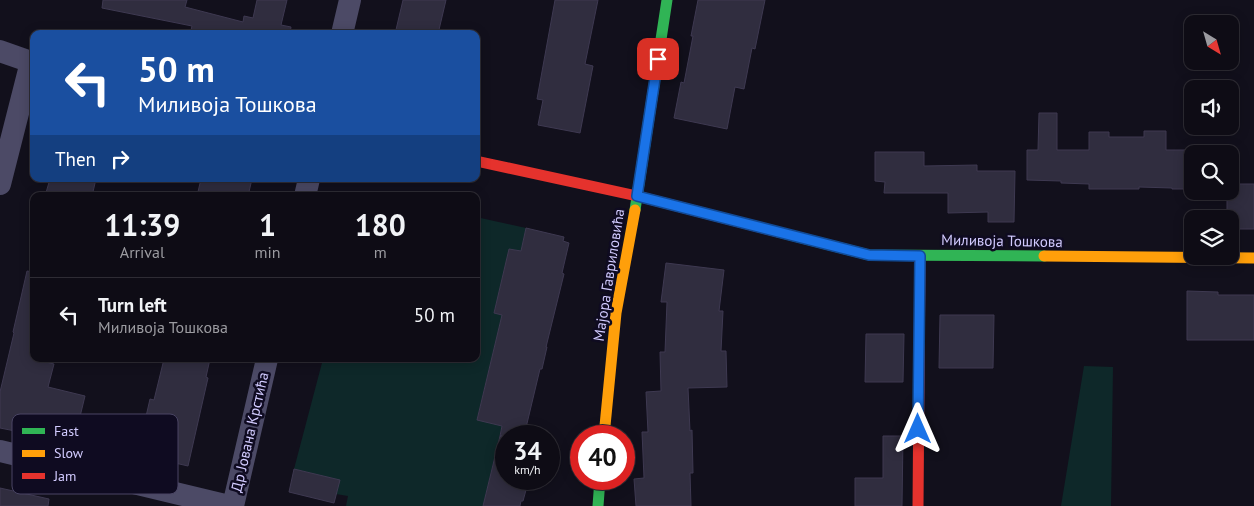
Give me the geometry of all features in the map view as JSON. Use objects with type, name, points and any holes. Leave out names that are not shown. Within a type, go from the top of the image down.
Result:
[{"type":"street","points":[[343,30],[350,0]]},
{"type":"street","name":"Мајора Гавриловића","points":[[605,425],[616,313],[637,196],[668,0]]},
{"type":"street","points":[[0,51],[30,62]]},
{"type":"street","points":[[0,184],[30,71]]},
{"type":"street","name":"Миливоја Тошкова","points":[[480,162],[637,196],[869,255],[1254,258]]},
{"type":"street","points":[[918,506],[920,256]]},
{"type":"street","name":"Др Јована Крстића","points":[[233,506],[266,362]]},
{"type":"street","points":[[598,506],[599,490]]},
{"type":"street","points":[[178,494],[229,506]]},
{"type":"green space","points":[[480,218],[526,228],[521,251],[509,249],[494,313],[502,315],[477,419],[498,425],[495,425],[495,455],[483,506],[346,506],[348,496],[336,494],[339,480],[294,469],[322,362],[480,362]]},
{"type":"green space","points":[[1084,366],[1113,367],[1111,506],[1061,506]]},
{"type":"building","points":[[103,0],[187,0],[185,7],[243,22],[244,16],[253,18],[257,0],[287,0],[281,25],[291,27],[291,30],[191,30],[192,26],[102,8]]},
{"type":"building","points":[[403,0],[446,0],[439,30],[396,30]]},
{"type":"building","points":[[555,0],[598,0],[585,64],[593,66],[580,133],[538,125],[543,100],[537,99]]},
{"type":"building","points":[[698,0],[765,0],[755,49],[752,48],[744,89],[735,87],[727,129],[674,118],[681,82],[684,83]]},
{"type":"building","points":[[1039,113],[1057,113],[1057,150],[1089,150],[1089,132],[1109,132],[1109,137],[1144,137],[1144,131],[1166,131],[1166,150],[1184,150],[1184,189],[1139,187],[1139,189],[1089,189],[1089,184],[1027,180],[1027,150],[1038,150]]},
{"type":"building","points":[[875,152],[924,152],[924,166],[977,165],[977,171],[1015,171],[1014,222],[988,222],[988,212],[948,213],[948,193],[884,193],[885,182],[875,181]]},
{"type":"building","points":[[49,182],[95,182],[93,192],[46,192]]},
{"type":"building","points":[[200,182],[251,182],[249,192],[198,192]]},
{"type":"building","points":[[1239,184],[1254,184],[1254,229],[1239,229],[1239,210],[1227,210],[1227,200],[1239,200]]},
{"type":"building","points":[[526,228],[564,237],[563,241],[569,243],[562,273],[564,274],[542,369],[540,369],[527,425],[498,425],[477,420],[502,315],[494,313],[509,249],[521,251]]},
{"type":"building","points":[[666,263],[724,270],[719,311],[723,311],[721,351],[726,351],[727,387],[688,388],[690,431],[692,430],[693,473],[690,473],[691,506],[636,506],[635,479],[644,478],[642,432],[648,432],[646,392],[661,391],[660,352],[665,352],[667,302],[661,302]]},
{"type":"building","points":[[27,271],[30,271],[30,362],[54,364],[48,387],[85,396],[81,414],[12,414],[12,430],[0,428],[0,392]]},
{"type":"building","points":[[1187,291],[1218,292],[1218,295],[1254,295],[1254,340],[1187,340]]},
{"type":"building","points":[[940,315],[994,315],[993,368],[939,368]]},
{"type":"building","points":[[866,334],[904,334],[903,382],[865,382]]},
{"type":"building","points":[[163,362],[209,362],[206,377],[208,378],[188,466],[178,464],[178,414],[147,414],[150,399],[154,400]]},
{"type":"building","points":[[883,436],[903,436],[902,506],[855,506],[855,478],[883,478]]},
{"type":"building","points":[[495,457],[495,490],[526,490],[520,506],[483,506]]},
{"type":"building","points":[[294,469],[340,480],[334,503],[289,492]]},
{"type":"building","points":[[0,488],[12,491],[12,494],[27,494],[49,499],[48,506],[0,506]]},
{"type":"traffic: fast","points":[[635,210],[667,0]]},
{"type":"traffic: fast","points":[[778,232],[869,255],[1044,256]]},
{"type":"traffic: fast","points":[[598,506],[599,490]]},
{"type":"traffic: slow","points":[[605,425],[616,313],[635,210]]},
{"type":"traffic: slow","points":[[1044,256],[1254,258]]},
{"type":"traffic: jam","points":[[480,162],[637,196],[778,232]]},
{"type":"traffic: jam","points":[[918,506],[920,256]]},
{"type":"route","points":[[658,59],[637,196],[869,255],[920,256],[918,429]]}]
